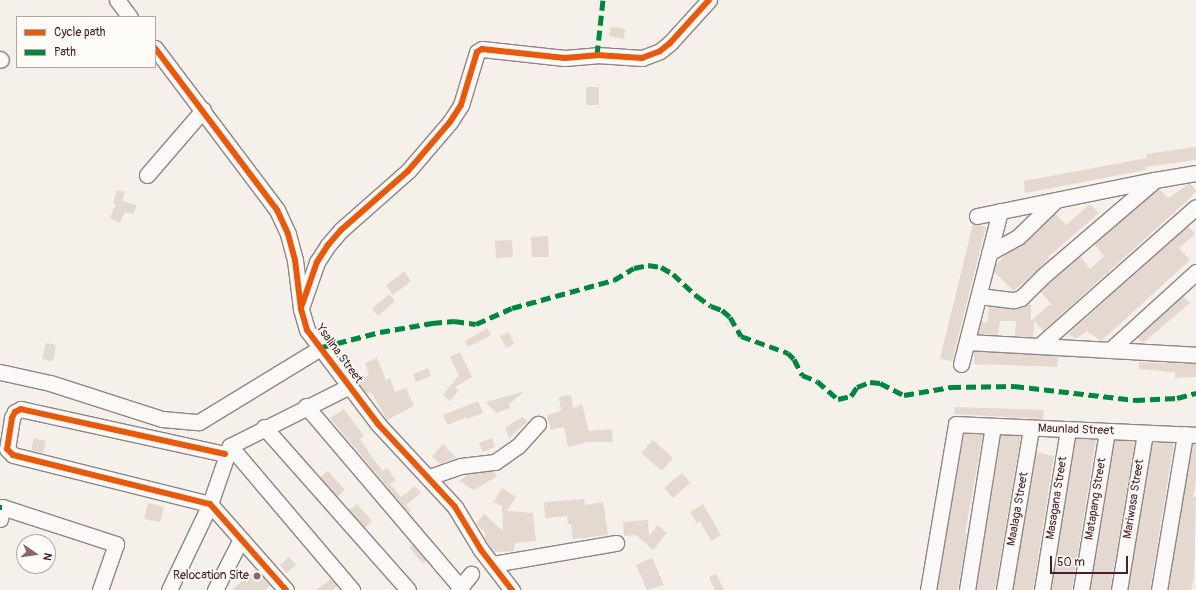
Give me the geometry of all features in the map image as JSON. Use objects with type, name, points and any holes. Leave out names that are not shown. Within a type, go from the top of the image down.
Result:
[{"type":"street","points":[[117,0],[129,16]]},
{"type":"street","points":[[301,309],[317,262],[328,245],[341,230],[408,171],[450,122],[461,105],[477,52],[482,49],[565,58],[597,55],[642,58],[660,51],[670,43],[709,0]]},
{"type":"street","name":"Ysalina Street","points":[[156,49],[277,210],[288,234],[295,260],[301,309],[307,330],[322,347],[348,386],[378,424],[429,477],[455,507],[481,550],[494,564],[512,590]]},
{"type":"street","points":[[147,175],[203,110]]},
{"type":"street","points":[[977,216],[1196,173]]},
{"type":"street","points":[[979,296],[1014,300],[1021,298],[1155,180]]},
{"type":"street","points":[[989,253],[1018,237],[1056,200]]},
{"type":"street","points":[[1040,345],[1196,207]]},
{"type":"street","points":[[961,364],[1000,211]]},
{"type":"street","points":[[1110,350],[1196,272]]},
{"type":"street","points":[[967,342],[1196,355]]},
{"type":"street","points":[[0,372],[50,383],[162,419],[199,422],[322,347]]},
{"type":"street","points":[[169,590],[210,504],[228,450],[264,427],[348,386]]},
{"type":"street","points":[[306,406],[460,589],[471,574]]},
{"type":"street","points":[[286,590],[210,504],[13,455],[7,449],[12,418],[15,412],[21,409],[31,410],[228,450],[352,590]]},
{"type":"street","points":[[429,477],[461,466],[495,462],[512,450],[538,424]]},
{"type":"street","name":"Maunlad Street","points":[[928,590],[956,424],[1191,435]]},
{"type":"street","points":[[967,590],[994,426]]},
{"type":"street","points":[[264,427],[408,590]]},
{"type":"street","name":"Maalaga Street","points":[[1004,590],[1031,428]]},
{"type":"street","name":"Masagana Street","points":[[1042,590],[1068,429]]},
{"type":"street","name":"Matapang Street","points":[[1081,590],[1107,431]]},
{"type":"street","name":"Mariwasa Street","points":[[1119,590],[1145,433]]},
{"type":"street","points":[[1159,590],[1191,435]]},
{"type":"street","points":[[0,519],[2,507],[116,544],[100,590]]},
{"type":"street","points":[[215,590],[240,539]]},
{"type":"street","points":[[494,564],[616,544]]},
{"type":"building","points":[[611,27],[625,29],[624,39],[609,36]]},
{"type":"building","points":[[586,87],[599,87],[599,105],[586,105]]},
{"type":"building","points":[[1196,147],[1196,160],[1145,167],[1146,170],[1025,193],[1024,181],[1147,158],[1146,154]]},
{"type":"building","points":[[1190,183],[1196,191],[1189,199],[1043,331],[1034,321],[1033,337],[1015,336],[1016,321],[1000,321],[998,335],[979,334],[981,322],[987,323],[989,306],[1013,309],[1031,305],[1031,321],[1049,305],[1052,305],[1040,291],[1080,256],[1090,269],[1104,256],[1094,244],[1159,189],[1168,198]]},
{"type":"building","points":[[117,190],[125,192],[122,201],[136,205],[134,214],[125,212],[120,223],[110,218],[116,204],[113,203]]},
{"type":"building","points":[[1090,204],[1099,213],[1048,257],[1050,258],[1014,291],[994,272],[995,266],[1005,255],[1024,244],[1055,213],[1066,225]]},
{"type":"building","points":[[973,224],[986,227],[952,361],[940,359]]},
{"type":"building","points":[[1188,226],[1195,234],[1179,248],[1190,260],[1101,341],[1087,331],[1076,339],[1068,334]]},
{"type":"building","points":[[548,236],[549,257],[532,257],[531,237]]},
{"type":"building","points":[[512,240],[513,257],[496,258],[495,241]]},
{"type":"building","points":[[404,271],[411,281],[393,295],[386,286]]},
{"type":"building","points":[[389,294],[395,301],[378,316],[372,309]]},
{"type":"building","points":[[1183,296],[1190,303],[1143,343],[1137,337]]},
{"type":"building","points":[[487,328],[491,335],[468,347],[465,341]]},
{"type":"building","points":[[509,332],[514,344],[506,348],[500,336]]},
{"type":"building","points":[[46,343],[56,345],[53,361],[42,359]]},
{"type":"building","points":[[974,351],[1058,356],[1057,367],[974,364]]},
{"type":"building","points":[[460,352],[472,377],[455,387],[459,390],[450,401],[443,395],[459,375],[450,357]]},
{"type":"building","points":[[377,358],[386,380],[390,378],[395,392],[406,388],[414,406],[387,420],[371,392],[367,394],[357,382],[369,375],[365,363]]},
{"type":"building","points":[[1139,362],[1196,364],[1196,377],[1175,378],[1175,372],[1139,369]]},
{"type":"building","points":[[428,368],[431,376],[416,382],[413,374]]},
{"type":"building","points":[[525,391],[509,404],[510,408],[496,413],[486,402]]},
{"type":"building","points":[[571,395],[573,408],[582,404],[589,431],[612,429],[613,442],[588,442],[568,447],[564,427],[551,430],[547,415],[561,411],[559,397]]},
{"type":"building","points":[[478,401],[483,413],[467,419],[466,417],[448,425],[443,415]]},
{"type":"building","points":[[955,407],[1044,410],[1043,419],[954,414]]},
{"type":"building","points":[[344,409],[364,436],[360,439],[374,460],[383,471],[387,468],[396,480],[390,484],[401,497],[415,486],[421,493],[406,505],[411,511],[409,513],[330,418]]},
{"type":"building","points":[[522,417],[528,421],[509,438],[505,428]]},
{"type":"building","points":[[964,433],[983,434],[965,534],[967,534],[958,590],[937,590]]},
{"type":"building","points":[[1001,435],[1021,436],[995,590],[976,590]]},
{"type":"building","points":[[34,438],[46,441],[43,453],[31,450]]},
{"type":"building","points":[[492,438],[495,447],[483,452],[479,443]]},
{"type":"building","points":[[1076,438],[1096,439],[1072,590],[1051,590]]},
{"type":"building","points":[[653,440],[673,458],[662,471],[641,453]]},
{"type":"building","points":[[1115,440],[1135,441],[1110,590],[1090,590]]},
{"type":"building","points":[[1152,443],[1174,443],[1150,590],[1128,590]]},
{"type":"building","points":[[443,444],[456,458],[440,464],[432,456]]},
{"type":"building","points":[[1192,444],[1196,444],[1196,479],[1193,497],[1196,497],[1194,579],[1191,590],[1168,590]]},
{"type":"building","points":[[1036,452],[1054,456],[1033,590],[1013,590]]},
{"type":"building","points":[[328,471],[345,490],[337,497],[320,477]]},
{"type":"building","points":[[493,471],[497,476],[474,490],[459,481],[469,474]]},
{"type":"building","points":[[682,473],[690,483],[673,498],[664,488]]},
{"type":"building","points":[[502,488],[516,497],[507,511],[533,513],[536,541],[515,543],[514,551],[494,552],[485,539],[485,532],[476,524],[484,514],[503,531],[502,506],[494,502]]},
{"type":"building","points":[[584,499],[585,505],[603,502],[608,535],[573,539],[571,524],[568,524],[567,516],[545,518],[544,502]]},
{"type":"building","points":[[148,503],[164,507],[160,522],[144,519]]},
{"type":"building","points":[[357,504],[372,521],[365,528],[349,510]]},
{"type":"building","points":[[703,504],[721,535],[711,541],[700,521],[697,523],[690,512]]},
{"type":"building","points":[[648,520],[649,536],[658,525],[667,533],[653,550],[636,535],[624,536],[623,522]]},
{"type":"building","points":[[413,545],[426,561],[423,564],[409,547]]},
{"type":"building","points":[[289,557],[296,565],[286,573],[280,565]]},
{"type":"building","points":[[652,558],[664,585],[647,590],[636,565]]},
{"type":"building","name":"Relocation Site","points":[[256,569],[270,586],[265,590],[232,590]]},
{"type":"building","points":[[716,574],[724,590],[715,590],[709,577]]},
{"type":"building","points":[[331,579],[337,586],[333,590],[316,590]]},
{"type":"marked path","points":[[597,55],[603,0]]},
{"type":"marked path","points":[[322,347],[380,332],[432,323],[454,321],[476,324],[512,308],[614,280],[634,268],[648,265],[661,267],[673,274],[697,296],[711,306],[722,310],[730,317],[741,336],[788,353],[794,359],[802,375],[817,381],[838,399],[851,396],[857,387],[870,382],[880,383],[904,395],[951,387],[1014,386],[1135,400],[1177,398],[1196,393]]},
{"type":"cycle path","points":[[302,305],[317,262],[328,245],[341,230],[408,171],[450,122],[461,105],[477,52],[482,49],[565,58],[597,55],[642,58],[660,51],[670,43],[709,0]]},
{"type":"cycle path","points":[[156,49],[277,210],[288,234],[295,260],[301,309],[307,330],[378,424],[455,507],[481,550],[512,590]]},
{"type":"cycle path","points":[[225,454],[21,409],[15,412],[12,418],[7,449],[13,455],[210,504],[286,590]]},
{"type":"place","name":"Relocation Site","points":[[257,576]]}]
